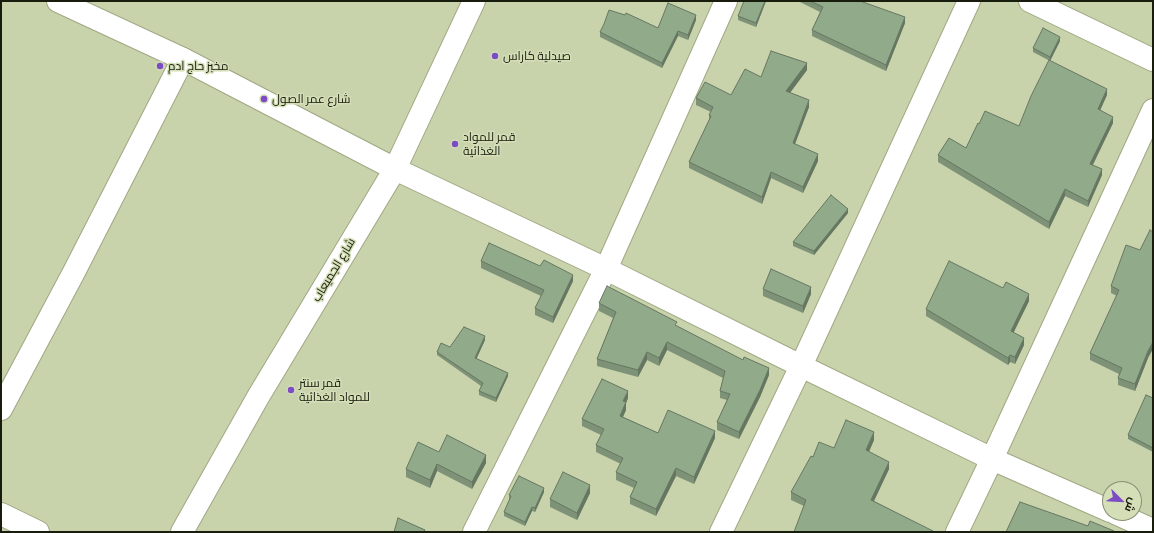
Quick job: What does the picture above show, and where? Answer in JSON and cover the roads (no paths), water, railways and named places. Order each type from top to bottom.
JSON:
[{"type":"street","points":[[58,1],[183,59],[395,169],[606,269],[992,459],[1102,507]]},
{"type":"street","name":"شارع الجميعاب","points":[[182,532],[258,398],[395,169],[474,1]]},
{"type":"street","points":[[474,532],[606,269],[726,1]]},
{"type":"street","points":[[721,532],[801,366],[969,1]]},
{"type":"street","points":[[1030,1],[1153,60]]},
{"type":"street","points":[[1,410],[74,272],[183,59]]},
{"type":"street","points":[[957,532],[1153,110]]},
{"type":"street","points":[[1,514],[38,532]]},
{"type":"street","points":[[1133,521],[1153,530]]},
{"type":"place","name":"صيدلية كاراس","points":[[495,56]]},
{"type":"place","name":"مخبز حاج ادم","points":[[160,66]]},
{"type":"place","name":"شارع عمر الصول","points":[[264,99]]},
{"type":"place","name":"قمر للمواد الغذائية","points":[[455,144]]},
{"type":"place","name":"قمر سنتر للمواد الغذائية","points":[[291,390]]}]
